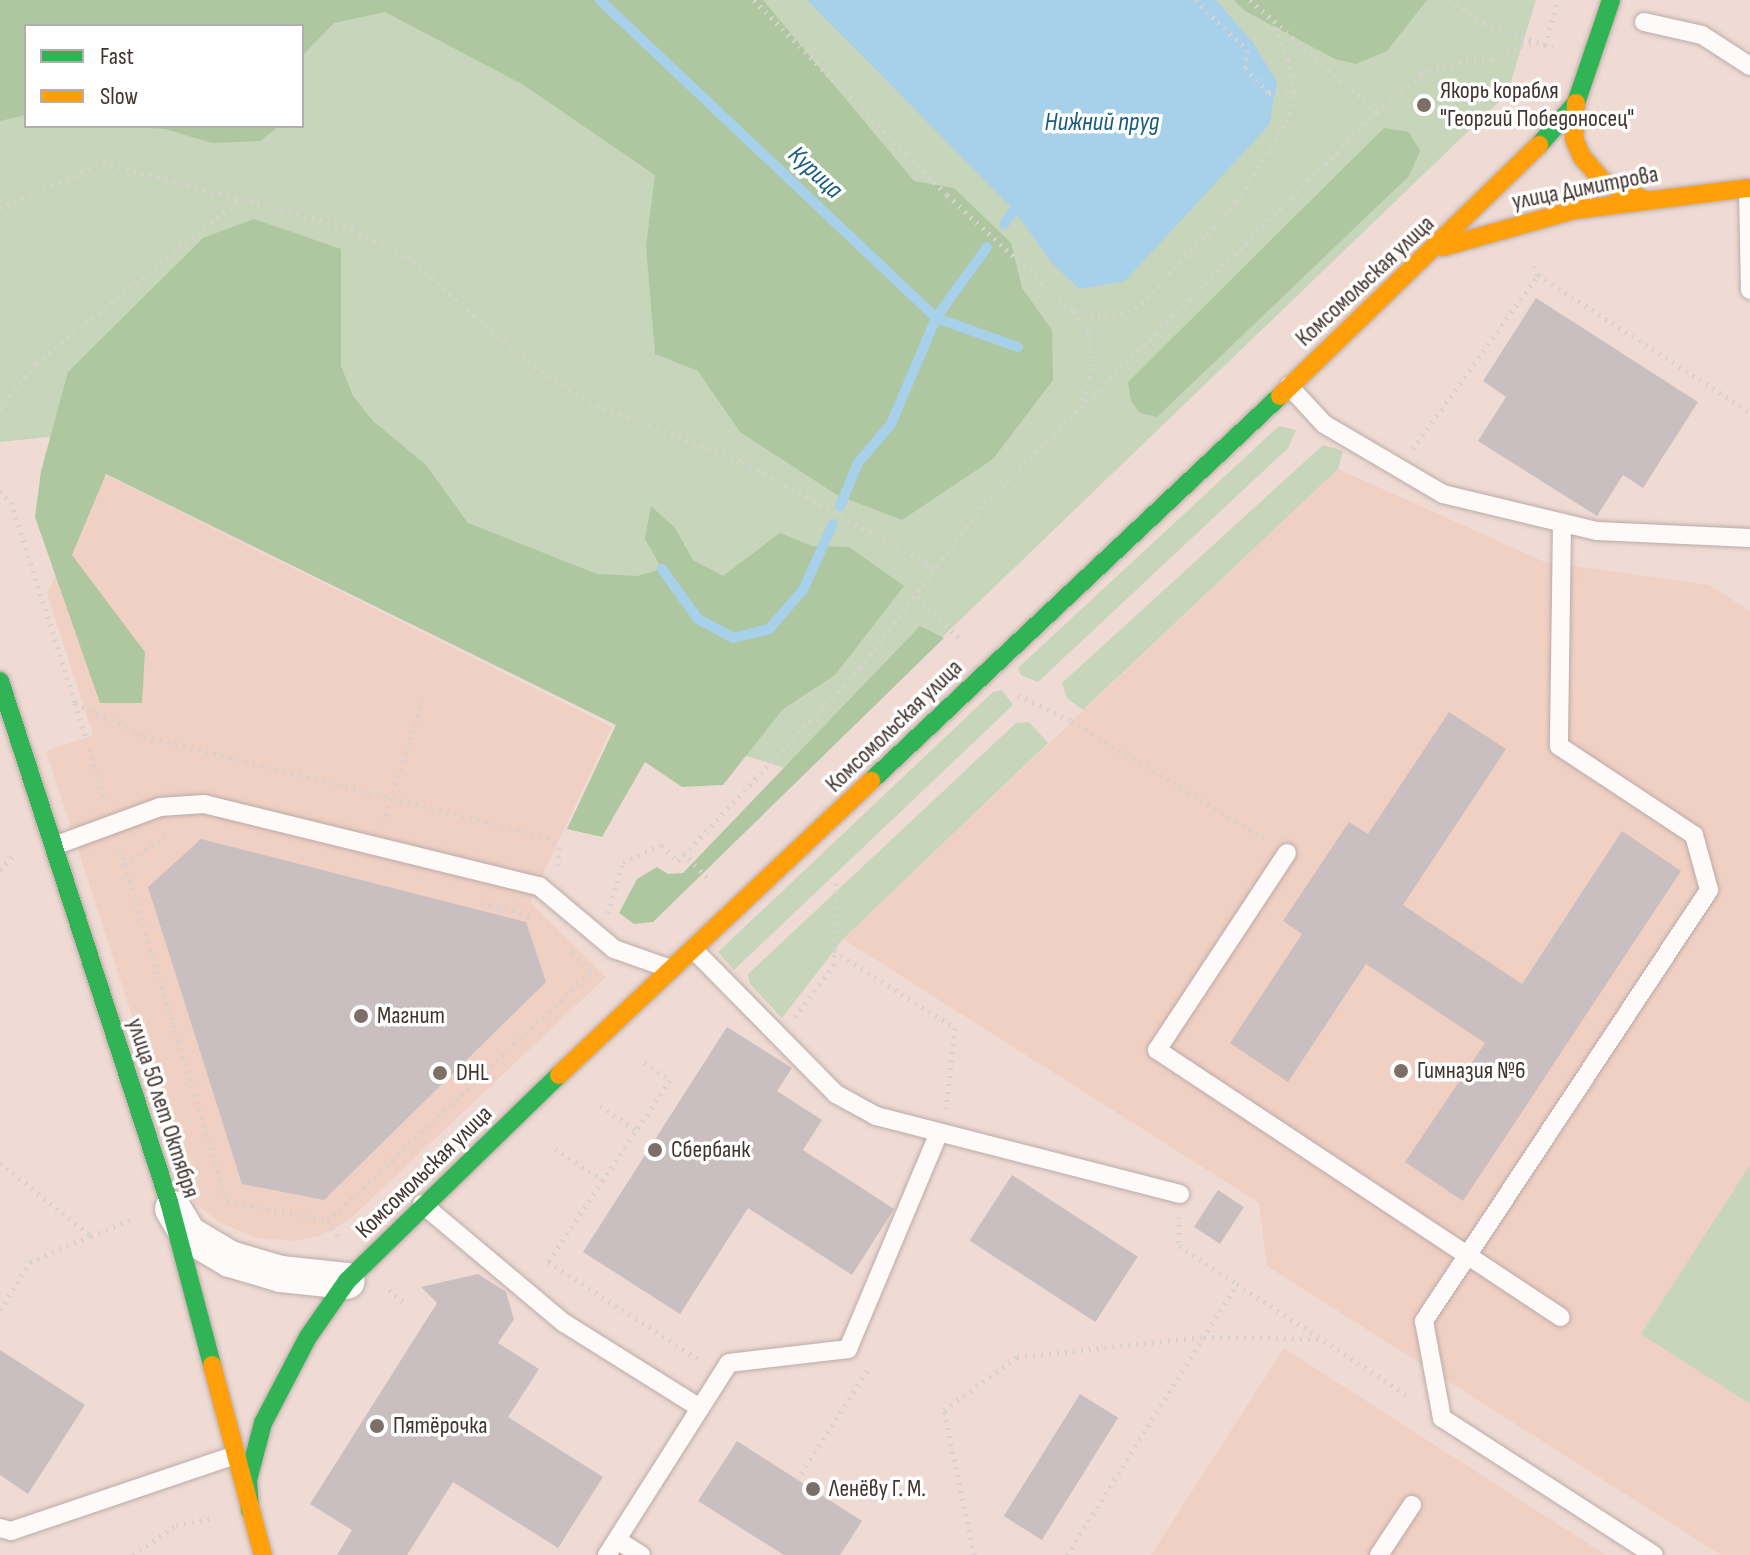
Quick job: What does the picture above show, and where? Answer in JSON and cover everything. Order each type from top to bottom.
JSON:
[{"type":"street","name":"Комсомольская улица","points":[[250,1510],[248,1480],[263,1423],[308,1337],[347,1281],[422,1204],[1518,170],[1576,103],[1611,0]]},
{"type":"street","points":[[1576,103],[1574,139],[1591,169],[1622,192],[1643,199]]},
{"type":"street","name":"улица Димитрова","points":[[1433,250],[1575,210],[1749,188]]},
{"type":"street","name":"улица 50 лет Октября","points":[[0,681],[54,846],[155,1208],[235,1455],[263,1555]]},
{"type":"street","points":[[155,1208],[188,1234],[230,1259],[281,1274],[347,1281]]},
{"type":"lane","points":[[1644,22],[1702,35],[1750,66]]},
{"type":"lane","points":[[1749,188],[1750,290]]},
{"type":"lane","points":[[1289,386],[1324,424],[1443,494],[1597,531],[1750,538]]},
{"type":"lane","points":[[1562,523],[1559,746],[1694,835],[1709,890],[1424,1321],[1442,1418],[1654,1555]]},
{"type":"lane","points":[[54,846],[113,827],[160,807],[204,804],[539,886],[614,949],[639,961],[675,968]]},
{"type":"lane","points":[[1287,853],[1157,1050],[1561,1317]]},
{"type":"lane","points":[[694,950],[836,1094],[876,1116],[1180,1194]]},
{"type":"lane","points":[[641,1555],[612,1548],[729,1363],[848,1349],[939,1133]]},
{"type":"lane","points":[[422,1204],[564,1323],[700,1408]]},
{"type":"lane","points":[[0,1528],[11,1531],[235,1455]]},
{"type":"lane","points":[[1379,1555],[1412,1505]]},
{"type":"path","points":[[754,0],[947,195],[1073,311],[1088,332],[1092,368],[1082,402]]},
{"type":"path","points":[[1195,0],[1247,50],[1245,68],[1269,93],[1294,92]]},
{"type":"path","points":[[1250,0],[1377,112]]},
{"type":"path","points":[[1449,0],[1484,23],[1561,50]]},
{"type":"path","points":[[1545,45],[1558,0]]},
{"type":"path","points":[[1073,311],[1113,317],[1136,309],[1237,202],[1287,121],[1294,92],[1288,59],[1272,22]]},
{"type":"path","points":[[596,911],[606,920],[623,862],[662,845],[678,861],[860,668],[918,596],[985,503],[1082,402],[1377,112],[1421,74],[1466,60],[1492,59],[1533,41]]},
{"type":"path","points":[[0,208],[103,163],[352,229],[407,257],[535,367],[589,402],[743,462],[936,568]]},
{"type":"path","points":[[0,409],[36,363],[240,199]]},
{"type":"path","points":[[1526,249],[1538,275],[1750,412]]},
{"type":"path","points":[[1399,468],[1538,275]]},
{"type":"path","points":[[0,491],[11,502],[227,1201],[328,1221],[614,949]]},
{"type":"path","points":[[918,596],[966,646]]},
{"type":"path","points":[[1010,691],[1071,721],[1287,853]]},
{"type":"path","points":[[377,847],[390,797],[424,697]]},
{"type":"path","points":[[75,703],[144,736],[547,837],[559,848],[557,876]]},
{"type":"path","points":[[125,864],[180,826]]},
{"type":"path","points":[[683,853],[707,877]]},
{"type":"path","points":[[780,1037],[834,965],[836,881]]},
{"type":"path","points":[[478,902],[540,918]]},
{"type":"path","points":[[570,950],[591,972]]},
{"type":"path","points":[[834,951],[955,1028],[946,1109]]},
{"type":"path","points":[[644,1063],[670,1080],[548,1262],[701,1360],[729,1363]]},
{"type":"path","points":[[600,1106],[636,1130]]},
{"type":"path","points":[[555,1149],[603,1180]]},
{"type":"path","points":[[0,1163],[91,1236]]},
{"type":"path","points":[[1180,1194],[1179,1246],[1442,1418]]},
{"type":"path","points":[[0,1310],[30,1262],[155,1208]]},
{"type":"path","points":[[1067,1555],[1237,1284]]},
{"type":"path","points":[[974,1555],[944,1410],[1017,1357],[1204,1337],[1321,1339]]},
{"type":"path","points":[[797,1480],[871,1364]]},
{"type":"path","points":[[133,1555],[176,1525],[218,1517]]},
{"type":"shaded area","name":"Гимназия №6","points":[[1338,469],[1545,562],[1709,585],[1750,611],[1750,1555],[1721,1555],[1267,1266],[1259,1203],[843,939]]},
{"type":"shaded area","points":[[106,475],[612,727],[530,902],[606,977],[349,1220],[319,1236],[295,1241],[258,1238],[220,1223],[192,1201],[46,751],[93,735],[47,593]]},
{"type":"shaded area","points":[[1284,1348],[1606,1555],[1151,1555]]},
{"type":"green space","points":[[0,0],[1536,0],[1507,94],[801,773],[637,722],[49,437],[0,442]]},
{"type":"green space","points":[[0,0],[763,0],[914,181],[954,188],[1011,243],[1022,288],[1052,330],[1053,380],[993,459],[902,520],[837,495],[740,432],[698,371],[655,354],[646,246],[655,175],[522,84],[385,12],[334,23],[304,54],[304,24],[24,24],[24,115],[0,121]]},
{"type":"green space","points":[[1234,0],[1427,0],[1387,51],[1356,64],[1335,59],[1245,11]]},
{"type":"green space","points":[[150,128],[276,128],[260,141],[212,143],[165,129]]},
{"type":"green space","points":[[1384,128],[1409,132],[1420,151],[1409,176],[1157,417],[1140,413],[1131,401],[1128,382]]},
{"type":"green space","points":[[254,219],[341,249],[341,366],[353,396],[373,421],[426,465],[468,523],[597,574],[638,576],[662,569],[645,539],[651,506],[675,528],[693,560],[723,576],[780,533],[812,546],[849,547],[904,586],[835,675],[783,709],[723,785],[682,787],[645,762],[602,837],[567,829],[616,725],[106,474],[72,555],[145,652],[142,703],[100,703],[35,517],[41,471],[68,372],[203,238]]},
{"type":"green space","points":[[1279,426],[1296,430],[1288,448],[1038,682],[1021,675],[1018,668]]},
{"type":"green space","points":[[1323,445],[1343,451],[1338,469],[1083,710],[1067,698],[1062,683]]},
{"type":"green space","points":[[920,626],[944,638],[653,922],[634,924],[619,913],[637,879],[657,867],[668,874],[683,873]]},
{"type":"green space","points":[[1002,690],[1013,705],[734,970],[718,952],[993,692]]},
{"type":"green space","points":[[1029,722],[1048,743],[843,939],[782,1018],[750,984],[748,974],[1016,723]]},
{"type":"green space","points":[[1750,1165],[1750,1404],[1641,1334]]},
{"type":"water","name":"Нижний пруд","points":[[807,0],[1216,0],[1254,44],[1277,82],[1269,125],[1125,281],[1079,289],[1051,262],[1014,210]]},
{"type":"building","points":[[1536,298],[1698,402],[1643,488],[1623,475],[1597,516],[1478,441],[1506,397],[1483,381]]},
{"type":"building","points":[[1449,712],[1506,749],[1403,905],[1522,984],[1622,831],[1681,871],[1463,1201],[1405,1162],[1485,1043],[1366,964],[1288,1082],[1230,1043],[1302,934],[1283,921],[1349,822],[1368,834]]},
{"type":"building","points":[[201,839],[526,922],[546,982],[324,1200],[242,1184],[148,887]]},
{"type":"building","points":[[727,1027],[792,1068],[777,1091],[822,1120],[803,1150],[894,1209],[852,1275],[748,1208],[680,1314],[583,1252]]},
{"type":"building","points":[[1012,1175],[1138,1257],[1095,1322],[970,1240]]},
{"type":"building","points":[[1218,1190],[1244,1207],[1220,1244],[1194,1227]]},
{"type":"building","points":[[478,1274],[506,1292],[514,1319],[498,1343],[539,1369],[508,1417],[603,1477],[558,1548],[453,1482],[407,1555],[337,1555],[352,1530],[310,1504],[437,1303],[421,1287]]},
{"type":"building","points":[[0,1350],[85,1405],[28,1494],[0,1475]]},
{"type":"building","points":[[1080,1394],[1118,1418],[1042,1540],[1004,1516]]},
{"type":"building","points":[[737,1441],[862,1521],[840,1555],[784,1555],[698,1501]]},
{"type":"waterway","name":"Курица","points":[[600,0],[936,318],[1018,347]]},
{"type":"waterway","points":[[1004,224],[1014,210]]},
{"type":"waterway","points":[[840,506],[858,463],[891,424],[936,318],[987,247]]},
{"type":"waterway","points":[[662,569],[698,619],[733,638],[769,629],[803,590],[833,524]]},
{"type":"traffic: fast","points":[[1539,145],[1576,103],[1611,0]]},
{"type":"traffic: fast","points":[[871,781],[1280,396]]},
{"type":"traffic: fast","points":[[0,681],[169,1202],[212,1365]]},
{"type":"traffic: fast","points":[[250,1510],[248,1480],[263,1423],[308,1337],[347,1281],[559,1075]]},
{"type":"traffic: slow","points":[[1576,103],[1574,139],[1582,157],[1604,182],[1643,199]]},
{"type":"traffic: slow","points":[[1280,396],[1539,145]]},
{"type":"traffic: slow","points":[[1443,247],[1575,210],[1750,188]]},
{"type":"traffic: slow","points":[[559,1075],[871,781]]},
{"type":"traffic: slow","points":[[212,1365],[263,1555]]},
{"type":"place","name":"Якорь корабля \"Георгий Победоносец\"","points":[[1424,105]]},
{"type":"place","name":"Магнит","points":[[361,1016]]},
{"type":"place","name":"Гимназия №6","points":[[1401,1071]]},
{"type":"place","name":"DHL","points":[[440,1073]]},
{"type":"place","name":"Сбербанк","points":[[655,1150]]},
{"type":"place","name":"Пятёрочка","points":[[377,1426]]},
{"type":"place","name":"Ленёву Г. М.","points":[[813,1489]]}]
